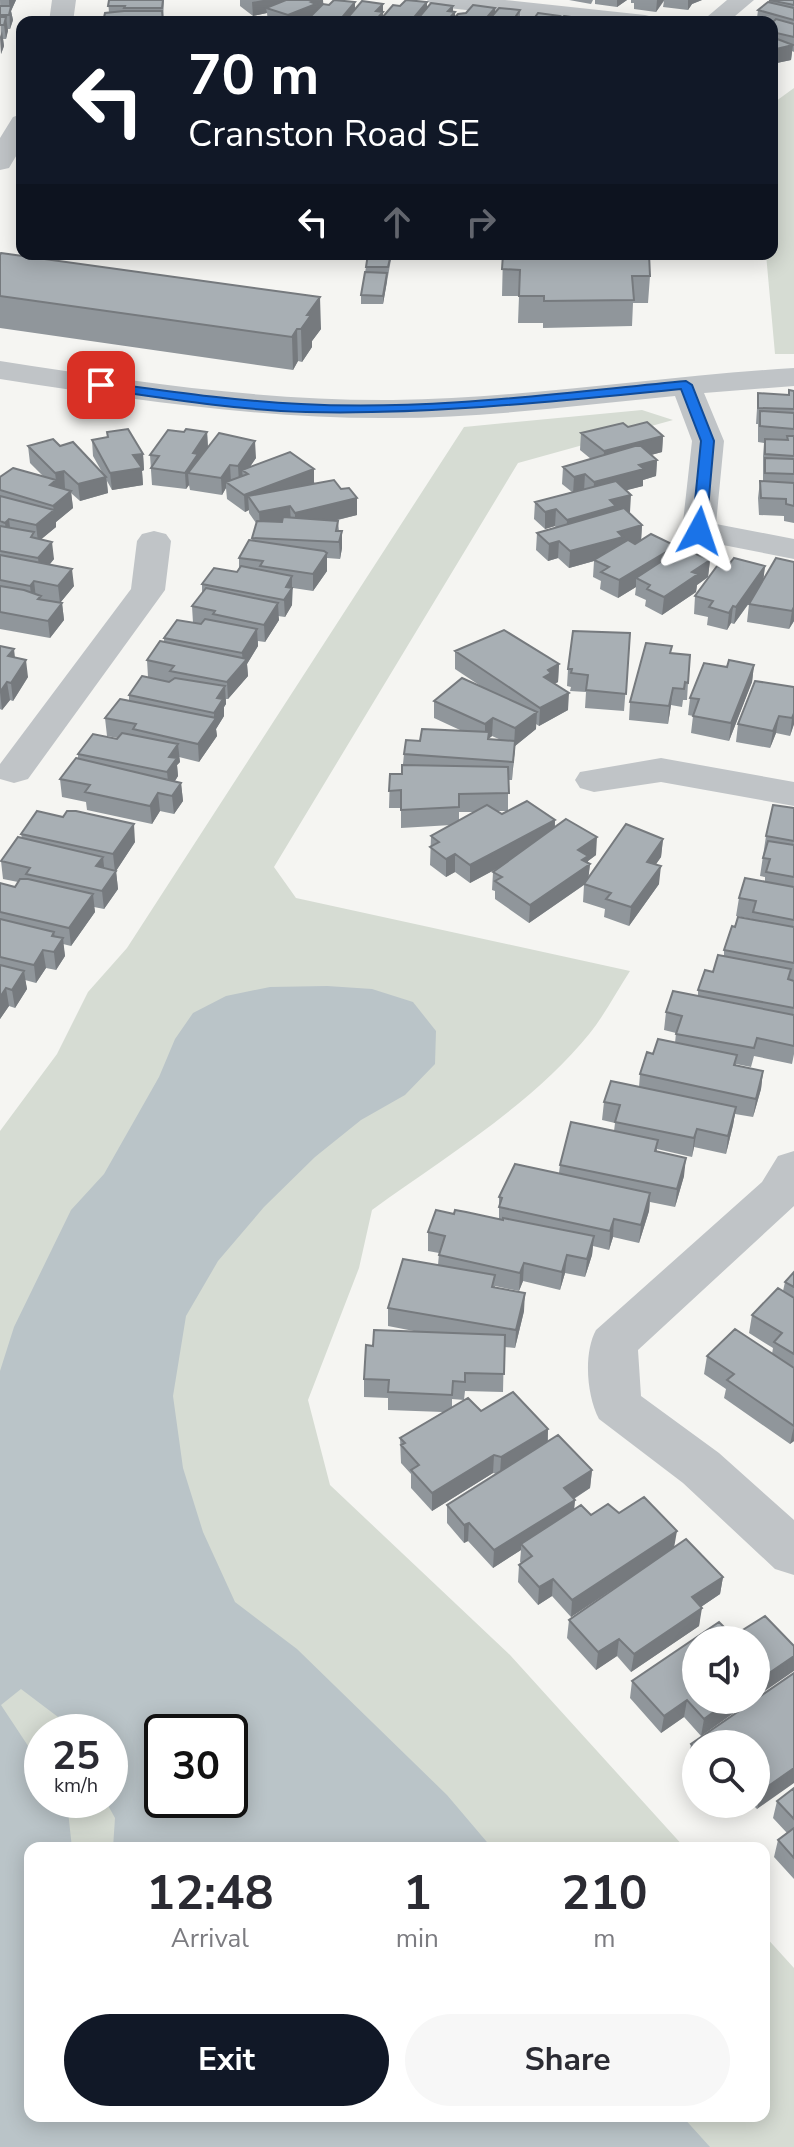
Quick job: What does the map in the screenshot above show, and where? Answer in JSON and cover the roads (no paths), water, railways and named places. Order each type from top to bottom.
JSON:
[{"type":"street","points":[[439,0],[589,16]]},
{"type":"street","points":[[721,16],[742,0]]},
{"type":"street","points":[[0,162],[16,133]]},
{"type":"street","points":[[0,370],[191,399],[302,408],[457,406],[794,377]]},
{"type":"street","points":[[686,385],[708,441],[699,531],[794,549]]},
{"type":"street","points":[[5,776],[148,590],[154,541]]},
{"type":"street","points":[[594,780],[661,770],[794,794]]},
{"type":"street","points":[[794,1168],[778,1194],[613,1344],[617,1405],[701,1468],[794,1553]]}]
